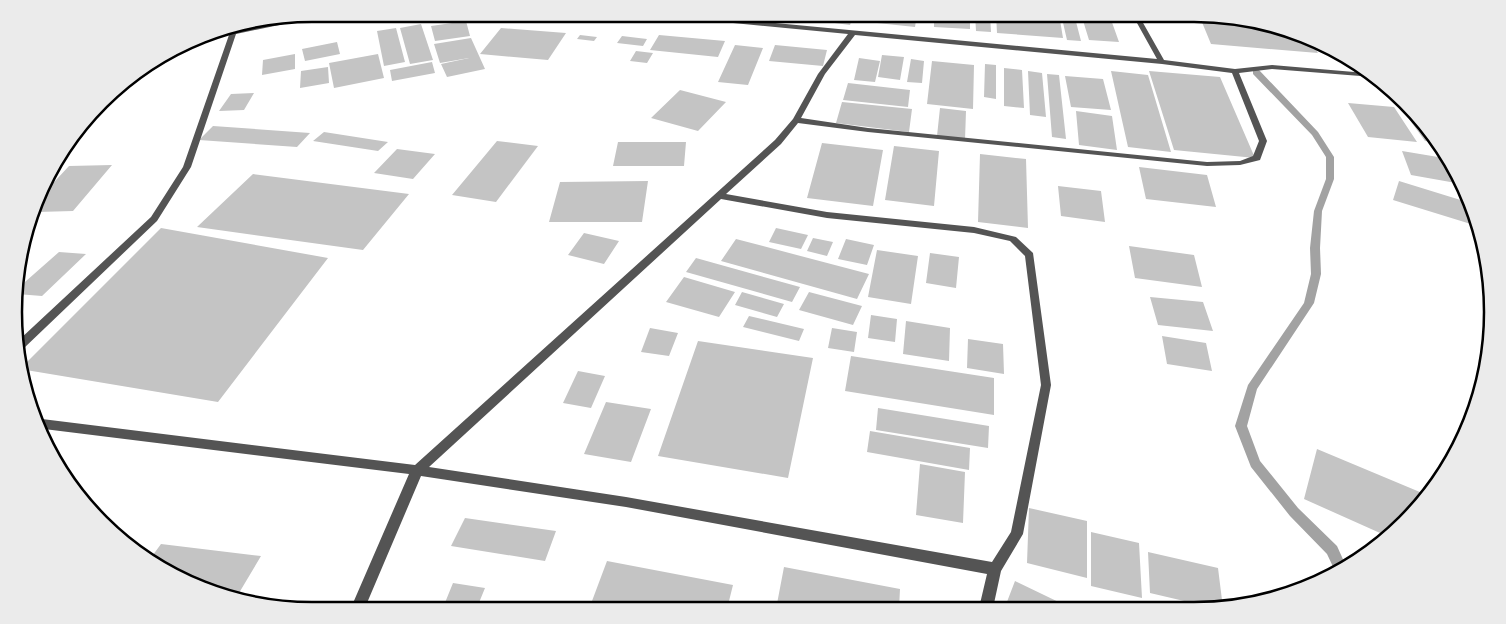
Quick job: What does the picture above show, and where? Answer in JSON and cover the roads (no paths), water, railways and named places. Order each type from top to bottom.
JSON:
[{"type":"street","points":[[776,23],[1235,71],[1272,67],[1361,75]]},
{"type":"street","points":[[1140,23],[1162,62]]},
{"type":"street","points":[[235,33],[270,26]]},
{"type":"street","points":[[361,601],[417,470],[721,196],[778,142],[796,120],[822,74],[853,32]]},
{"type":"street","points":[[24,341],[154,219],[187,167],[233,33]]},
{"type":"street","points":[[796,120],[868,130],[1187,162],[1240,163],[1258,158],[1263,141],[1235,71]]},
{"type":"street","points":[[721,196],[827,215],[974,230],[1013,239],[1030,255],[1046,385],[1017,534],[995,569],[988,601]]},
{"type":"street","points":[[46,424],[417,470],[626,502],[995,569]]},
{"type":"waterway","points":[[1256,72],[1315,134],[1330,157],[1330,179],[1318,211],[1315,248],[1316,274],[1309,303],[1252,388],[1241,426],[1255,464],[1294,512],[1332,550],[1338,563]]}]
